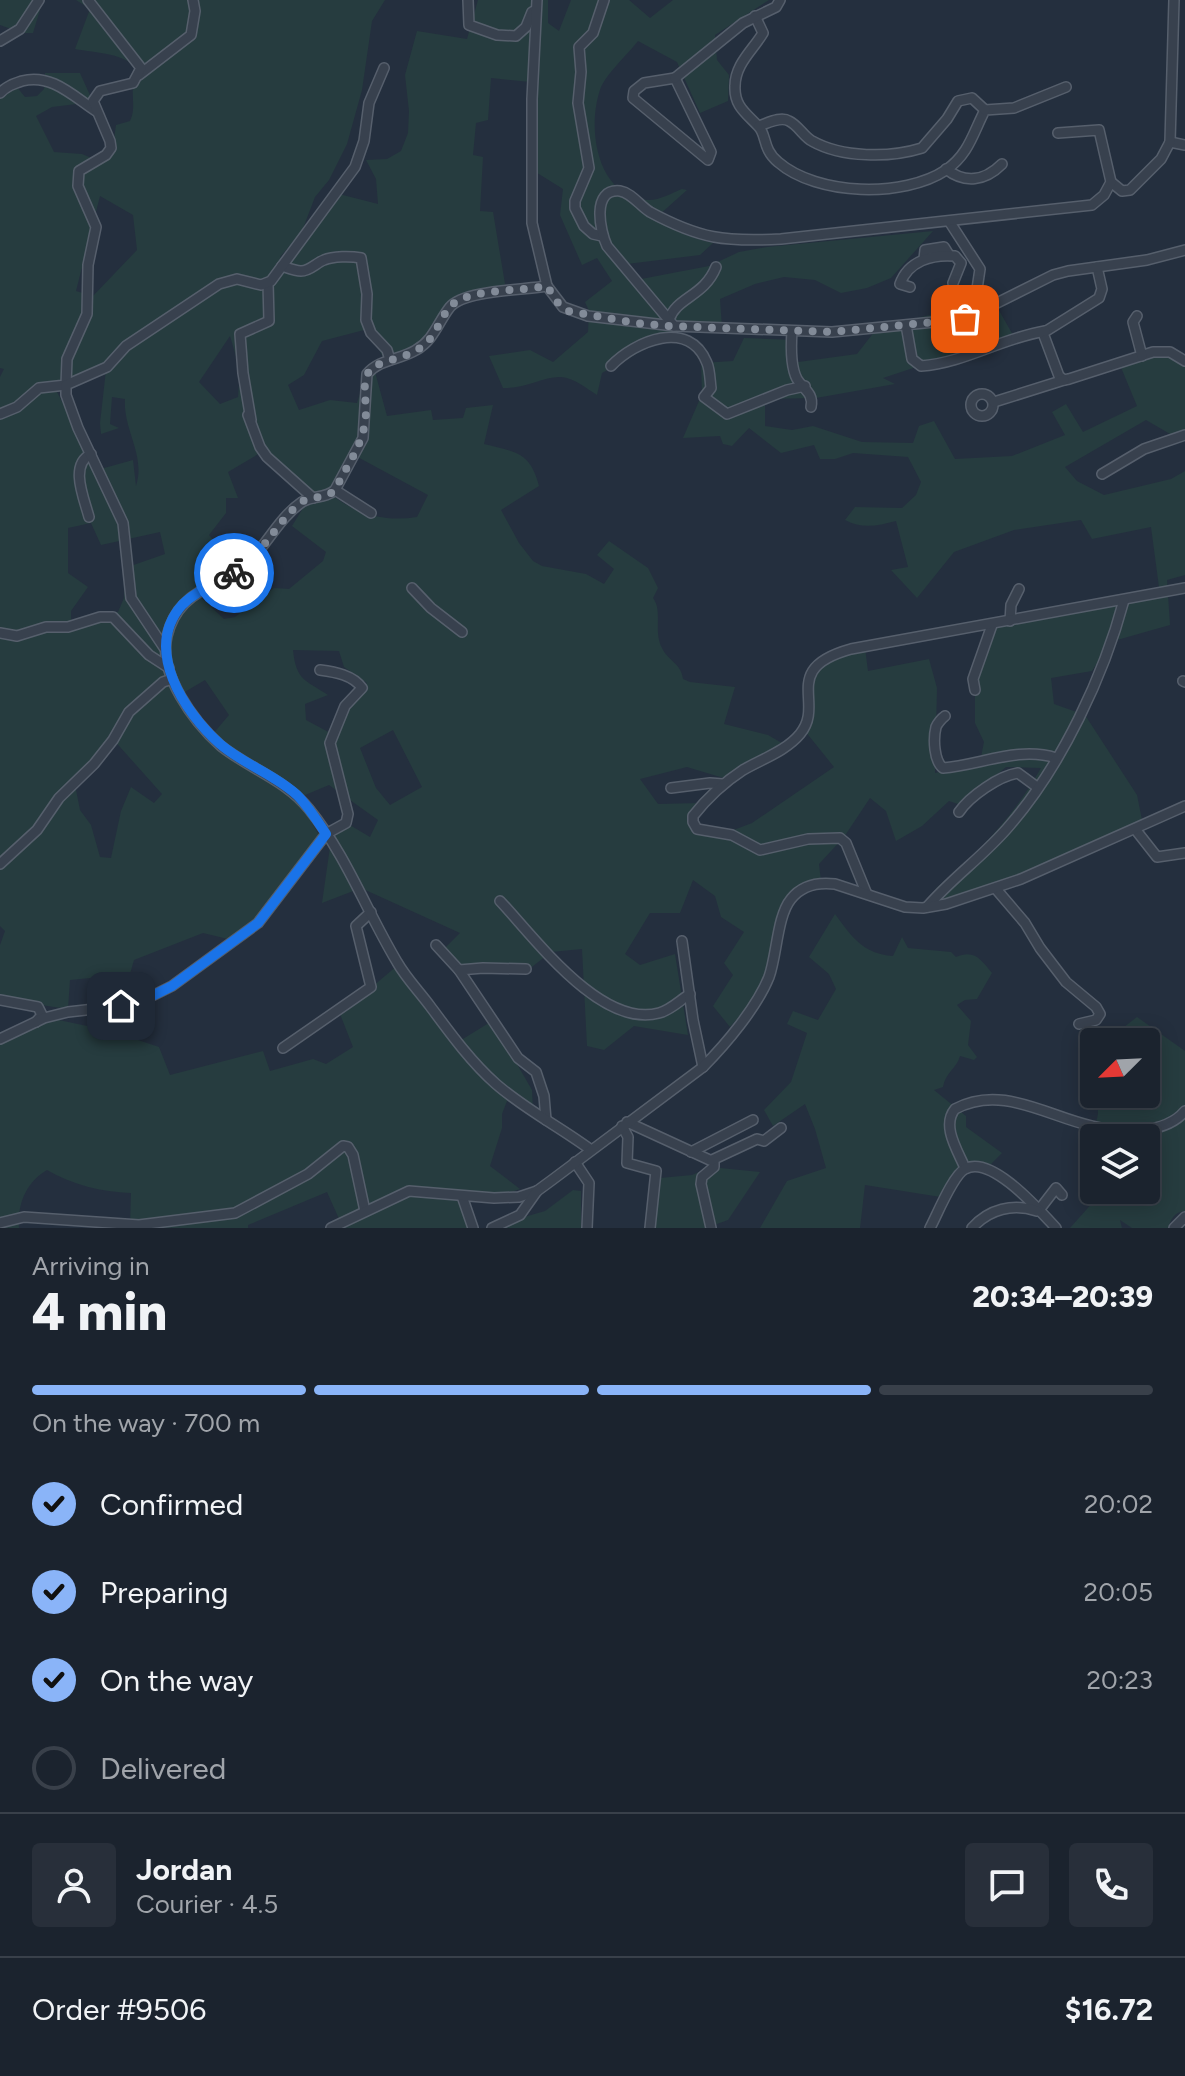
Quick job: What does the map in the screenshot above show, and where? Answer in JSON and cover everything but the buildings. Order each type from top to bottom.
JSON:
[{"type":"street","points":[[0,41],[20,29],[39,0]]},
{"type":"street","points":[[88,0],[138,62],[141,68],[139,75]]},
{"type":"street","points":[[165,649],[131,598],[123,523],[71,411],[66,395],[67,359],[87,314],[88,265],[96,227],[78,186],[79,171],[106,155],[111,148],[93,101],[100,91],[127,86],[191,35],[195,11],[193,0]]},
{"type":"street","points":[[468,0],[469,25],[497,35],[516,36],[526,27],[536,5]]},
{"type":"street","points":[[602,236],[593,234],[584,226],[575,201],[589,168],[578,103],[581,72],[579,47],[593,33],[604,0]]},
{"type":"street","points":[[1058,133],[1099,130],[1111,182],[1122,191],[1130,190],[1161,159],[1170,142],[1174,0]]},
{"type":"street","points":[[675,78],[711,152],[708,160],[633,98],[634,91],[640,85],[675,78],[777,1]]},
{"type":"street","points":[[536,5],[532,223],[547,286],[557,302],[568,311],[635,323],[792,331],[832,332],[906,325],[965,319],[1053,275],[1156,258],[1185,250]]},
{"type":"street","points":[[755,16],[763,33],[739,69],[735,87],[740,107],[759,126],[765,147],[779,163],[800,175],[832,186],[870,189],[914,183],[946,169],[972,142],[985,110]]},
{"type":"street","points":[[0,414],[13,410],[39,388],[66,385],[107,367],[126,346],[219,284],[237,279],[261,285],[268,283],[355,167],[364,141],[369,103],[384,68]]},
{"type":"street","points":[[0,93],[6,86],[34,78],[49,80],[96,111]]},
{"type":"street","points":[[759,126],[781,119],[790,121],[811,141],[836,150],[888,154],[922,148],[963,98],[972,98],[985,110],[1014,108],[1066,87]]},
{"type":"street","points":[[1170,142],[1185,145]]},
{"type":"street","points":[[946,169],[972,180],[982,178],[1002,164]]},
{"type":"street","points":[[671,323],[602,236],[600,205],[606,196],[616,191],[628,194],[647,210],[671,222],[711,238],[781,239],[1092,205],[1104,195],[1111,182]]},
{"type":"street","points":[[949,221],[981,275],[965,319]]},
{"type":"street","points":[[910,287],[900,284],[911,267],[924,259],[953,257],[968,250]]},
{"type":"street","points":[[282,266],[298,271],[306,270],[326,258],[348,255],[361,258],[367,294],[366,320],[371,333],[387,350],[390,360]]},
{"type":"street","points":[[953,257],[961,263],[953,283]]},
{"type":"street","points":[[671,323],[673,309],[704,287],[716,267]]},
{"type":"street","points":[[906,325],[912,359],[921,366],[975,353],[992,345],[1045,331],[1099,298],[1102,289],[1097,267]]},
{"type":"street","points":[[251,420],[240,334],[269,321],[268,283]]},
{"type":"street","points":[[547,286],[459,300],[449,308],[429,341],[413,352],[371,368],[367,374],[363,438],[335,490],[301,503],[279,523],[262,547],[240,569],[182,605],[170,626],[165,649],[172,679],[206,730],[235,755],[298,796],[326,834],[396,961],[454,1039],[495,1084],[591,1150]]},
{"type":"street","points":[[1137,316],[1133,322],[1142,356]]},
{"type":"street","points":[[792,331],[794,371],[798,382],[805,386],[812,399],[811,407]]},
{"type":"street","points":[[1045,331],[1044,337],[1055,369],[1064,380]]},
{"type":"street","points":[[611,366],[631,348],[656,338],[679,338],[694,345],[707,363],[711,388],[704,397],[727,414],[805,386]]},
{"type":"street","points":[[994,402],[1162,351],[1185,361]]},
{"type":"street","points":[[978,394],[990,396],[994,402],[991,413],[981,417],[976,415],[971,404],[978,394]]},
{"type":"street","points":[[244,404],[260,447],[267,457],[313,498]]},
{"type":"street","points":[[967,426],[976,415]]},
{"type":"street","points":[[1102,474],[1144,449],[1185,435]]},
{"type":"street","points":[[89,517],[79,467],[83,459],[91,454]]},
{"type":"street","points":[[335,490],[371,513]]},
{"type":"street","points":[[412,588],[431,608],[462,632]]},
{"type":"street","points":[[866,892],[852,856],[840,838],[808,839],[760,850],[732,835],[696,829],[693,816],[723,784],[788,745],[800,734],[808,717],[808,683],[827,657],[882,643],[1185,588]]},
{"type":"street","points":[[1010,621],[1011,605],[1019,589]]},
{"type":"street","points":[[927,907],[947,884],[1002,834],[1056,758],[1092,691],[1124,600]]},
{"type":"street","points":[[0,633],[17,636],[46,627],[68,627],[100,617],[113,617],[149,655],[169,668]]},
{"type":"street","points":[[975,690],[973,679],[992,625]]},
{"type":"street","points":[[0,1039],[36,1022],[68,1012],[100,1010],[144,1000],[198,969],[258,923],[326,834],[343,826],[348,814],[331,754],[332,737],[345,706],[362,688],[359,683],[338,672],[320,670]]},
{"type":"street","points":[[0,864],[37,830],[59,798],[94,764],[129,712],[163,682],[172,679]]},
{"type":"street","points":[[945,716],[936,727],[936,762],[943,768],[1009,756],[1056,758]]},
{"type":"street","points":[[959,812],[986,788],[1010,774],[1018,773],[1037,787]]},
{"type":"street","points":[[671,788],[723,784]]},
{"type":"street","points":[[492,1228],[509,1225],[537,1191],[703,1067],[763,990],[786,906],[805,887],[822,882],[866,892],[905,907],[953,902],[996,889],[1185,806]]},
{"type":"street","points":[[1135,829],[1157,857],[1185,853]]},
{"type":"street","points":[[947,884],[953,902]]},
{"type":"street","points":[[996,889],[1025,923],[1066,982],[1096,1007],[1100,1014],[1096,1020],[1079,1024]]},
{"type":"street","points":[[500,901],[560,968],[577,984],[610,1006],[651,1015],[665,1011],[690,994]]},
{"type":"street","points":[[283,1048],[371,987],[356,926],[371,912]]},
{"type":"street","points":[[682,941],[703,1067]]},
{"type":"street","points":[[436,945],[459,970],[518,1058],[538,1076],[546,1120]]},
{"type":"street","points":[[459,970],[526,969]]},
{"type":"street","points":[[0,1000],[38,1007],[42,1015],[36,1022]]},
{"type":"street","points":[[965,1168],[951,1135],[949,1118],[955,1109],[979,1100],[1025,1104],[1084,1124],[1107,1128],[1158,1128],[1177,1120],[1185,1111]]},
{"type":"street","points":[[691,1152],[753,1120]]},
{"type":"street","points":[[624,1124],[712,1160],[757,1139],[764,1141],[781,1128]]},
{"type":"street","points":[[624,1124],[629,1165],[656,1171],[650,1228]]},
{"type":"street","points":[[0,1223],[24,1217],[139,1225],[240,1212],[308,1174],[343,1146],[348,1147],[353,1155],[365,1211]]},
{"type":"street","points":[[711,1228],[701,1184],[705,1173],[714,1167],[712,1160]]},
{"type":"street","points":[[575,1162],[589,1183],[587,1228]]},
{"type":"street","points":[[930,1228],[955,1180],[965,1168],[974,1167],[998,1175],[1017,1188],[1056,1228]]},
{"type":"street","points":[[1040,1211],[1056,1188],[1062,1195]]},
{"type":"street","points":[[331,1228],[415,1190],[462,1196],[519,1197],[537,1191]]},
{"type":"street","points":[[462,1196],[473,1228]]},
{"type":"street","points":[[972,1228],[987,1215],[1009,1208],[1040,1211]]},
{"type":"street","points":[[1174,1228],[1185,1217]]},
{"type":"green space","points":[[0,0],[43,0],[33,33],[22,33],[0,25]]},
{"type":"green space","points":[[76,0],[385,0],[372,21],[362,90],[347,144],[329,180],[315,197],[302,231],[280,257],[286,263],[339,194],[378,204],[376,179],[366,160],[387,159],[401,151],[408,133],[405,75],[417,31],[467,39],[478,0],[548,0],[548,23],[559,31],[571,0],[629,0],[650,18],[673,0],[769,0],[715,35],[717,60],[729,75],[728,101],[700,113],[677,62],[638,41],[602,84],[595,123],[596,140],[606,173],[616,186],[630,196],[647,200],[687,190],[658,216],[676,230],[713,243],[700,255],[627,264],[636,280],[709,266],[739,252],[767,247],[933,231],[891,278],[867,288],[841,293],[815,280],[784,277],[755,284],[720,299],[722,327],[681,329],[602,373],[597,395],[575,381],[561,377],[503,388],[489,356],[530,350],[553,362],[588,332],[589,311],[585,302],[612,281],[597,258],[582,265],[560,215],[563,189],[534,171],[530,82],[491,78],[488,120],[476,123],[473,155],[483,157],[480,211],[493,212],[505,284],[453,305],[420,343],[386,363],[368,329],[322,341],[304,375],[288,385],[299,410],[330,400],[357,403],[367,371],[375,372],[387,416],[431,410],[433,420],[463,418],[466,408],[493,405],[484,444],[526,459],[539,486],[501,510],[533,561],[542,566],[586,574],[604,584],[614,569],[597,555],[609,541],[648,568],[658,588],[653,598],[657,609],[659,642],[680,669],[683,679],[735,687],[724,724],[768,735],[787,746],[727,779],[687,767],[640,779],[658,804],[701,803],[696,824],[731,831],[752,823],[834,767],[805,731],[807,691],[818,666],[865,648],[868,671],[929,659],[937,688],[935,773],[980,762],[984,742],[975,723],[975,683],[994,628],[1115,601],[1159,587],[1151,527],[1092,539],[1081,520],[1014,530],[954,552],[917,598],[891,570],[908,567],[896,521],[870,526],[845,520],[855,507],[902,508],[916,495],[921,482],[908,457],[853,453],[835,459],[820,459],[814,445],[781,453],[749,428],[732,446],[723,444],[720,436],[683,438],[702,394],[701,363],[733,361],[744,338],[794,340],[791,363],[857,354],[878,327],[934,314],[964,311],[993,300],[1013,335],[883,378],[895,384],[816,398],[765,399],[765,426],[792,430],[813,426],[862,442],[913,443],[919,426],[934,421],[955,459],[1012,456],[1065,435],[1052,412],[1066,404],[1083,432],[1137,406],[1120,365],[1153,356],[1176,360],[1185,365],[1185,435],[1177,438],[1146,420],[1065,467],[1077,481],[1104,495],[1171,479],[1185,471],[1185,575],[1167,580],[1170,625],[1110,642],[1092,671],[1051,678],[1054,704],[1085,715],[1137,795],[1142,820],[989,890],[939,907],[936,888],[994,833],[1041,768],[1006,767],[961,805],[949,801],[922,826],[896,841],[886,811],[870,798],[844,837],[819,864],[821,881],[795,901],[763,988],[730,1027],[713,1006],[733,975],[724,963],[744,932],[721,917],[715,896],[693,880],[680,913],[650,913],[625,954],[640,965],[675,954],[688,1035],[634,1026],[604,1050],[587,1046],[582,949],[551,952],[528,970],[502,968],[455,973],[443,950],[460,933],[361,888],[322,903],[331,840],[348,824],[370,837],[378,820],[329,785],[298,798],[320,837],[265,910],[228,939],[203,933],[134,960],[130,974],[70,980],[68,1009],[0,999],[0,945],[5,931],[0,926],[0,377],[4,369],[0,368],[0,95],[16,86],[25,97],[37,96],[44,89],[45,73],[80,73],[93,102],[52,107],[36,116],[54,152],[82,154],[94,159],[113,146],[116,125],[130,121],[132,115],[133,85],[138,71],[119,57],[75,49],[90,9]],"holes":[[[100,196],[133,215],[137,250],[93,296],[76,291]],[[230,336],[240,370],[238,397],[220,404],[199,382]],[[106,370],[101,434],[119,428],[110,424],[112,397],[125,399],[138,464],[136,486],[133,460],[97,470],[55,388]],[[260,453],[308,500],[292,526],[326,552],[323,561],[289,589],[274,588],[235,617],[224,619],[197,594],[237,567],[209,535],[226,513],[226,498],[238,498],[228,472]],[[352,454],[428,495],[417,517],[384,518],[352,508],[333,496]],[[91,523],[101,545],[160,532],[165,554],[125,568],[124,598],[118,612],[71,624],[71,611],[88,587],[68,573],[68,528]],[[293,650],[339,651],[344,667],[367,683],[349,698],[334,735],[306,720],[305,704],[328,695],[303,678],[296,668]],[[205,680],[229,715],[212,735],[178,696]],[[393,730],[422,787],[390,805],[376,788],[360,748]],[[112,738],[162,794],[154,803],[131,787],[121,811],[111,858],[100,857],[91,825],[80,810],[75,785]]]},
{"type":"green space","points":[[835,914],[852,936],[874,952],[893,956],[902,937],[908,948],[951,952],[956,957],[973,955],[992,973],[977,999],[965,1000],[957,1005],[971,1021],[968,1045],[977,1057],[974,1060],[960,1056],[943,1087],[934,1090],[966,1116],[966,1127],[1002,1153],[987,1168],[966,1167],[947,1198],[865,1185],[860,1228],[760,1228],[787,1181],[826,1168],[805,1104],[773,1126],[764,1110],[791,1082],[807,1033],[787,1024],[793,1011],[818,1020],[836,989],[829,974],[809,957]]},
{"type":"green space","points":[[398,965],[410,989],[458,1042],[492,1021],[532,1090],[533,1111],[507,1101],[490,1166],[520,1189],[494,1198],[465,1198],[474,1228],[330,1228],[340,1221],[327,1192],[248,1225],[248,1228],[130,1228],[131,1193],[88,1187],[47,1170],[33,1181],[24,1195],[19,1228],[0,1228],[0,1042],[54,1019],[92,1027],[132,1026],[138,1040],[159,1047],[170,1075],[263,1051],[270,1071],[313,1059],[326,1064],[353,1047],[340,1014]]},
{"type":"green space","points":[[1137,1017],[1153,1028],[1123,1028]]},
{"type":"green space","points":[[1160,1033],[1185,1051],[1185,1211],[1174,1216],[1168,1228],[1132,1228],[1120,1220],[1122,1228],[1070,1228],[1091,1204],[1160,1204],[1160,1124],[1096,1124],[1098,1108],[1160,1108]]},
{"type":"green space","points":[[710,1167],[760,1172],[728,1220],[706,1228],[654,1228],[660,1178],[692,1175]]},
{"type":"green space","points":[[573,1190],[581,1191],[581,1228],[487,1228],[545,1211]]},
{"type":"way so far","points":[[234,573],[252,558],[279,523],[301,503],[335,490],[363,438],[365,381],[371,368],[422,347],[449,308],[464,298],[547,286],[552,297],[568,311],[667,326],[832,332],[965,319]]},
{"type":"route","points":[[121,1006],[144,1000],[172,986],[258,923],[326,834],[298,796],[221,745],[206,730],[172,679],[165,649],[177,612],[189,599],[234,573]]}]
